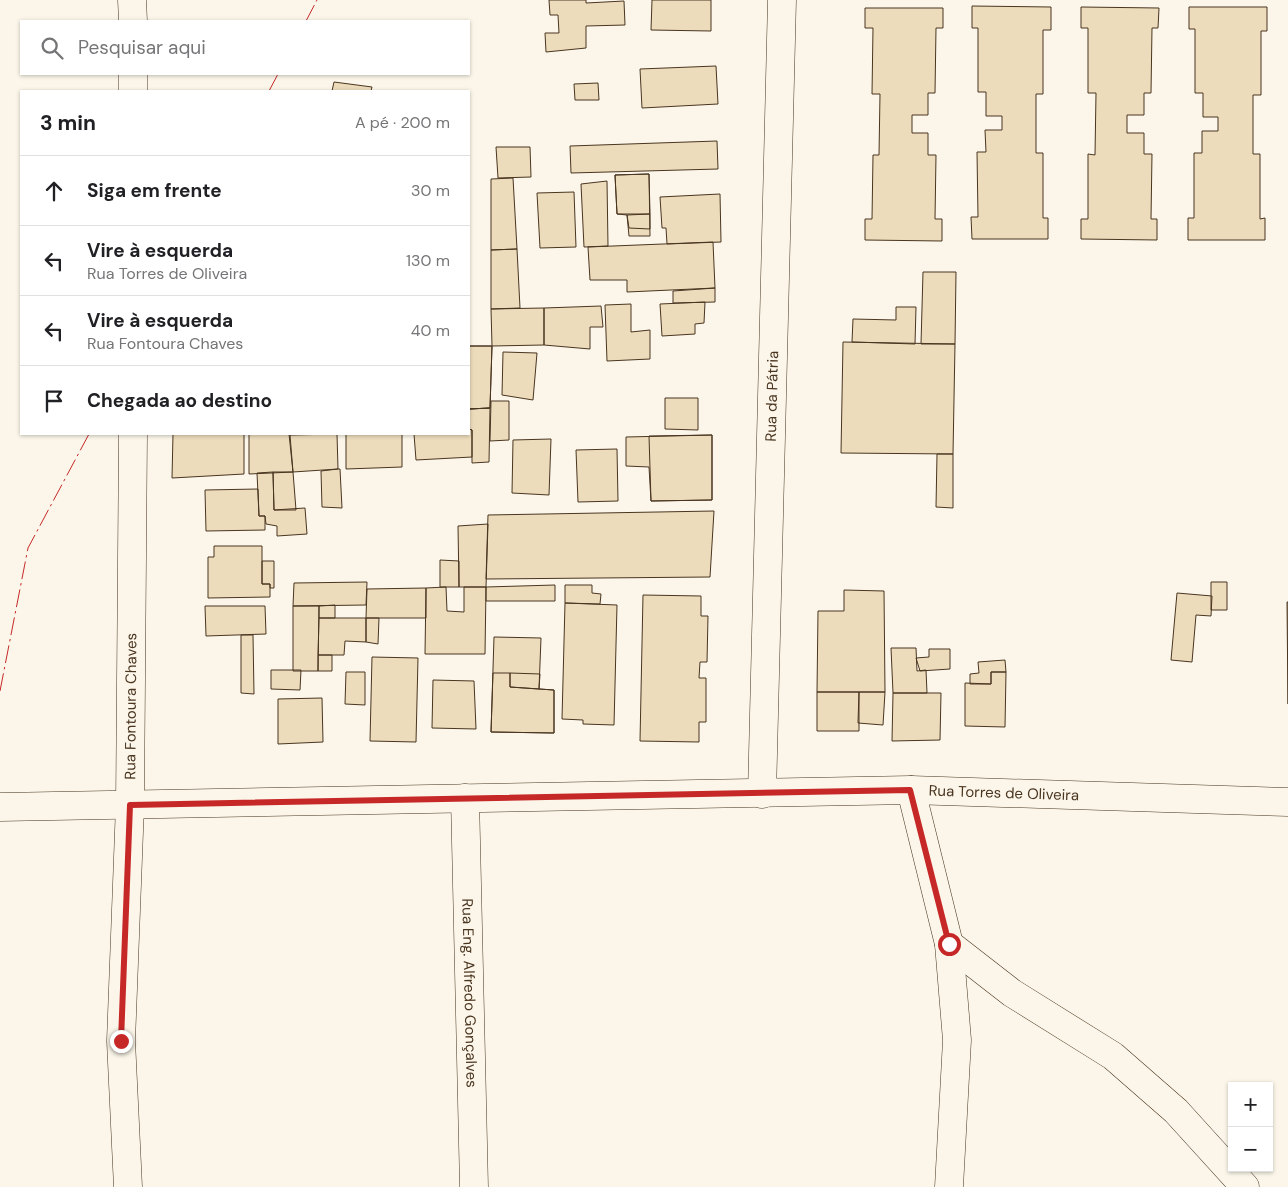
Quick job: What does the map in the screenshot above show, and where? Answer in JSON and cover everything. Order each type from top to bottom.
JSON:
[{"type":"street","points":[[132,0],[132,20]]},
{"type":"street","name":"Rua da Pátria","points":[[762,794],[782,0]]},
{"type":"street","points":[[133,75],[133,90]]},
{"type":"street","name":"Rua Fontoura Chaves","points":[[128,1187],[121,1041],[130,805],[133,435]]},
{"type":"street","points":[[910,790],[949,944],[957,1040],[949,1187]]},
{"type":"street","name":"Rua Torres de Oliveira","points":[[0,807],[910,790],[1288,802]]},
{"type":"street","name":"Rua Eng. Alfredo Gonçalves","points":[[465,798],[474,1187]]},
{"type":"street","points":[[949,944],[1012,993],[1113,1056],[1176,1110],[1245,1187]]},
{"type":"building","points":[[549,0],[586,0],[586,3],[624,1],[625,25],[586,26],[586,48],[546,52],[545,33],[559,33],[558,15],[550,15]]},
{"type":"building","points":[[652,0],[711,0],[711,31],[651,30]]},
{"type":"building","points":[[972,6],[1051,7],[1051,30],[1043,30],[1043,94],[1036,94],[1036,153],[1043,153],[1043,218],[1048,218],[1048,239],[972,239],[971,217],[978,217],[977,152],[986,152],[985,130],[1002,130],[1002,116],[986,116],[986,92],[978,92],[978,28],[972,28]]},
{"type":"building","points":[[1081,7],[1159,8],[1158,28],[1152,28],[1151,93],[1144,93],[1144,115],[1127,115],[1127,133],[1144,133],[1144,154],[1152,154],[1151,219],[1157,219],[1157,240],[1081,239],[1081,219],[1088,219],[1088,154],[1095,155],[1096,93],[1088,93],[1088,28],[1081,28]]},
{"type":"building","points":[[1189,7],[1267,7],[1267,31],[1261,31],[1261,95],[1253,95],[1253,154],[1260,154],[1260,219],[1265,218],[1265,240],[1188,240],[1188,218],[1194,218],[1194,153],[1202,153],[1202,131],[1218,131],[1218,117],[1203,117],[1203,93],[1195,93],[1195,29],[1189,29]]},
{"type":"building","points":[[865,8],[943,8],[943,28],[936,28],[935,93],[928,93],[928,115],[912,115],[912,133],[928,133],[928,155],[936,155],[935,219],[942,219],[942,241],[865,240],[865,219],[872,219],[873,155],[879,155],[880,94],[872,94],[873,28],[865,28]]},
{"type":"building","points":[[716,66],[718,104],[642,108],[640,69]]},
{"type":"building","points":[[334,82],[372,87],[371,90],[332,90]]},
{"type":"building","points":[[598,83],[599,100],[575,100],[574,84]]},
{"type":"building","points":[[717,141],[718,169],[571,173],[570,146]]},
{"type":"building","points":[[496,147],[530,147],[531,177],[498,178]]},
{"type":"building","points":[[649,174],[650,214],[617,214],[615,175]]},
{"type":"building","points":[[649,174],[650,236],[629,236],[627,215],[617,214],[615,175]]},
{"type":"building","points":[[513,178],[517,249],[491,250],[491,179]]},
{"type":"building","points":[[607,181],[608,246],[584,247],[581,184]]},
{"type":"building","points":[[574,192],[576,247],[540,248],[537,193]]},
{"type":"building","points":[[720,194],[721,242],[667,244],[666,228],[662,228],[660,197]]},
{"type":"building","points":[[650,214],[650,229],[629,228],[627,215]]},
{"type":"building","points":[[713,242],[715,288],[627,292],[627,280],[590,280],[588,247]]},
{"type":"building","points":[[517,249],[520,308],[491,309],[491,250]]},
{"type":"building","points":[[923,272],[956,272],[955,344],[921,344]]},
{"type":"building","points":[[715,288],[715,302],[673,303],[673,291]]},
{"type":"building","points":[[705,302],[704,323],[695,324],[695,334],[662,336],[660,304]]},
{"type":"building","points":[[631,304],[631,332],[650,330],[650,359],[607,361],[605,305]]},
{"type":"building","points":[[601,306],[603,327],[590,327],[590,349],[544,345],[544,308]]},
{"type":"building","points":[[896,307],[916,307],[915,344],[852,342],[853,319],[896,320]]},
{"type":"building","points":[[544,308],[544,345],[492,346],[491,309]]},
{"type":"building","points":[[843,342],[955,344],[953,454],[841,453]]},
{"type":"building","points":[[470,346],[492,346],[490,408],[470,409]]},
{"type":"building","points":[[470,346],[492,346],[490,408],[470,409]]},
{"type":"building","points":[[503,352],[537,353],[533,400],[502,395]]},
{"type":"building","points":[[665,398],[698,398],[698,430],[665,429]]},
{"type":"building","points":[[491,401],[509,401],[509,440],[490,441]]},
{"type":"building","points":[[490,408],[489,462],[472,463],[470,409]]},
{"type":"building","points":[[470,429],[472,430],[472,457],[416,460],[414,435],[470,435]]},
{"type":"building","points":[[173,435],[244,435],[244,474],[172,478]]},
{"type":"building","points":[[249,435],[289,435],[293,472],[249,474]]},
{"type":"building","points":[[290,435],[337,435],[338,469],[293,472]]},
{"type":"building","points":[[346,435],[402,435],[402,467],[346,469]]},
{"type":"building","points":[[712,435],[712,500],[651,501],[649,436]]},
{"type":"building","points":[[712,435],[712,500],[651,501],[649,467],[626,466],[626,437]]},
{"type":"building","points":[[551,439],[549,495],[512,493],[513,440]]},
{"type":"building","points":[[617,449],[618,501],[578,502],[576,450]]},
{"type":"building","points":[[937,454],[953,454],[953,508],[936,507]]},
{"type":"building","points":[[340,469],[342,508],[322,507],[321,471]]},
{"type":"building","points":[[273,472],[274,510],[305,508],[307,534],[277,536],[277,526],[266,524],[265,516],[259,516],[257,473]]},
{"type":"building","points":[[273,472],[293,472],[296,510],[274,510]]},
{"type":"building","points":[[258,489],[259,516],[265,516],[265,530],[206,531],[205,490]]},
{"type":"building","points":[[714,511],[710,577],[486,579],[488,515]]},
{"type":"building","points":[[488,524],[486,587],[459,587],[458,526]]},
{"type":"building","points":[[214,546],[262,546],[262,584],[270,584],[270,597],[208,598],[208,557],[214,557]]},
{"type":"building","points":[[440,560],[459,561],[459,587],[440,587]]},
{"type":"building","points":[[262,561],[274,561],[274,588],[270,588],[270,584],[262,584]]},
{"type":"building","points":[[367,582],[366,605],[293,606],[294,583]]},
{"type":"building","points":[[1211,582],[1227,582],[1227,610],[1211,610]]},
{"type":"building","points":[[555,585],[555,601],[486,601],[486,587]]},
{"type":"building","points":[[565,585],[592,585],[592,593],[601,594],[600,604],[565,603]]},
{"type":"building","points":[[446,587],[447,611],[464,612],[464,587],[486,587],[485,654],[425,654],[426,588]]},
{"type":"building","points":[[426,588],[426,618],[366,618],[367,589]]},
{"type":"building","points":[[844,590],[884,591],[885,692],[817,692],[818,611],[844,611]]},
{"type":"building","points":[[1177,593],[1212,596],[1211,616],[1196,615],[1192,662],[1171,660]]},
{"type":"building","points":[[643,595],[701,596],[701,616],[708,616],[707,662],[700,662],[699,678],[706,678],[706,722],[699,722],[699,742],[640,741]]},
{"type":"building","points":[[1287,602],[1288,602],[1288,704]]},
{"type":"building","points":[[565,603],[617,605],[614,725],[583,724],[583,720],[562,719]]},
{"type":"building","points":[[335,605],[335,618],[319,618],[319,606]]},
{"type":"building","points":[[205,606],[265,606],[266,634],[206,636]]},
{"type":"building","points":[[293,606],[319,606],[318,671],[293,671]]},
{"type":"building","points":[[319,618],[366,618],[366,642],[345,641],[344,655],[318,655]]},
{"type":"building","points":[[366,618],[379,618],[378,644],[366,642]]},
{"type":"building","points":[[241,635],[253,635],[254,694],[241,693]]},
{"type":"building","points":[[494,637],[541,638],[539,689],[554,690],[554,733],[491,732]]},
{"type":"building","points":[[891,648],[916,648],[917,671],[926,670],[927,693],[893,693]]},
{"type":"building","points":[[929,649],[950,649],[950,669],[920,671],[916,658],[929,657]]},
{"type":"building","points":[[318,655],[332,655],[332,671],[318,671]]},
{"type":"building","points":[[372,657],[418,658],[416,742],[370,741]]},
{"type":"building","points":[[1005,660],[1006,672],[991,672],[991,684],[970,684],[970,674],[979,673],[978,662]]},
{"type":"building","points":[[271,670],[301,670],[300,690],[271,689]]},
{"type":"building","points":[[346,672],[365,672],[365,705],[345,704]]},
{"type":"building","points":[[991,672],[1006,672],[1005,727],[965,726],[965,683],[991,684]]},
{"type":"building","points":[[493,673],[510,673],[510,687],[554,690],[554,733],[491,732]]},
{"type":"building","points":[[510,673],[540,674],[539,689],[510,687]]},
{"type":"building","points":[[433,680],[474,681],[476,729],[432,728]]},
{"type":"building","points":[[817,692],[859,692],[859,731],[817,731]]},
{"type":"building","points":[[859,692],[885,692],[883,725],[858,723]]},
{"type":"building","points":[[893,693],[941,693],[940,740],[892,741]]},
{"type":"building","points":[[322,698],[323,742],[278,744],[278,699]]},
{"type":"power","points":[[307,20],[317,0]]},
{"type":"power","points":[[270,90],[277,75]]},
{"type":"power","points":[[0,691],[28,548],[88,435]]},
{"type":"route","points":[[121,1041],[130,805],[910,790],[949,944]]}]
